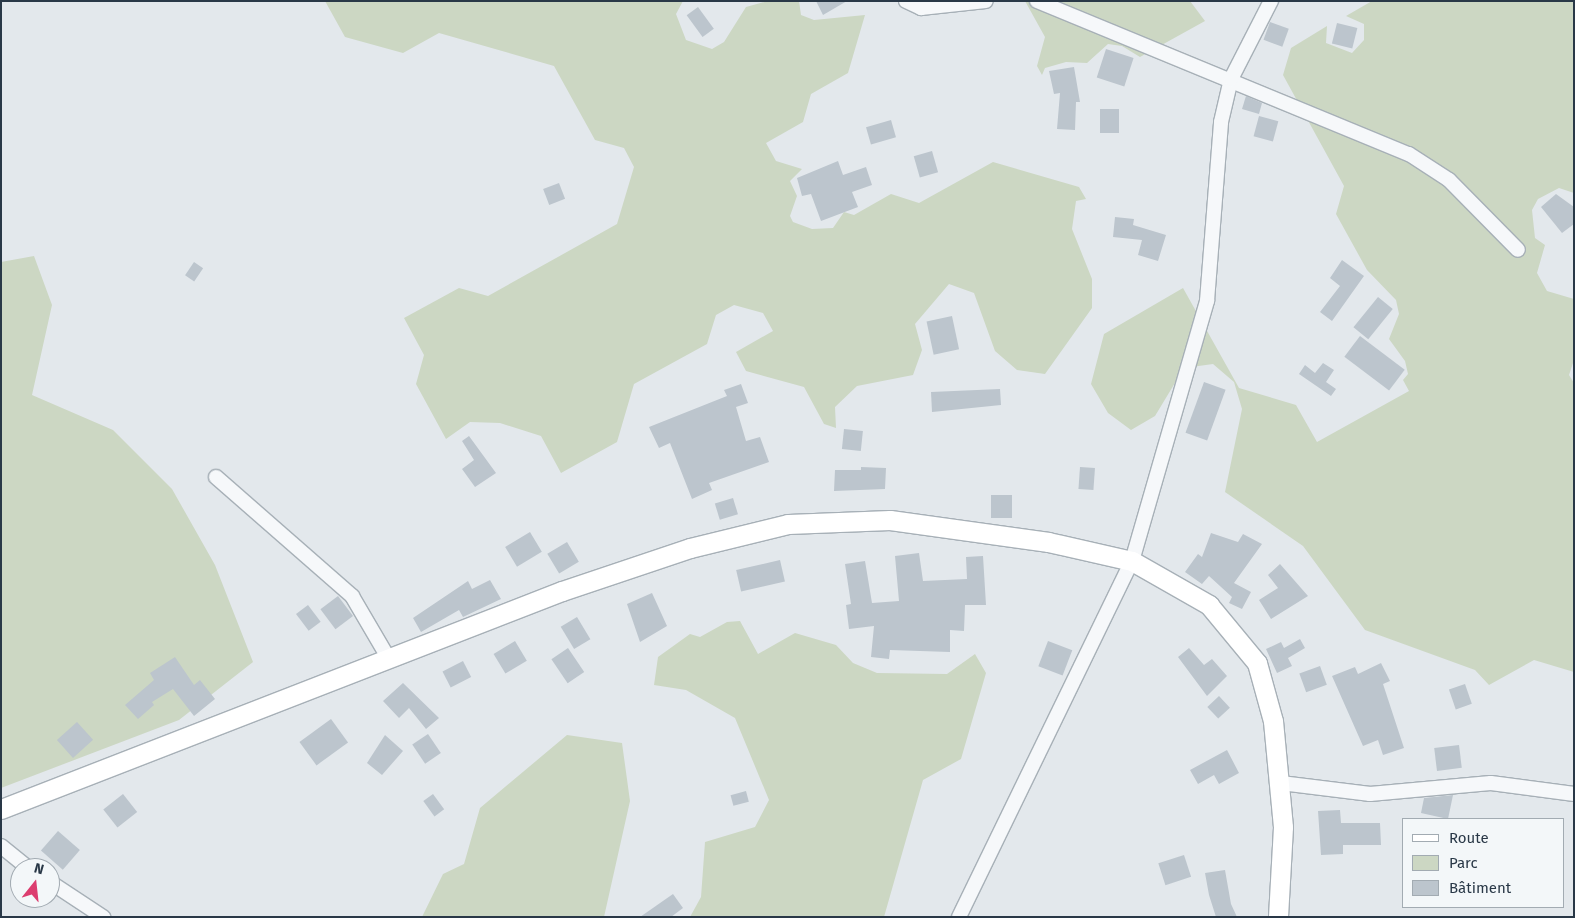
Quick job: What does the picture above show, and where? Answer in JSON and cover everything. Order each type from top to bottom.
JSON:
[{"type":"main road","points":[[1,809],[617,572],[718,539],[788,524],[865,519],[926,524],[1048,542],[1132,561],[1209,605],[1257,663],[1276,737],[1281,784],[1278,917]]},
{"type":"street","points":[[906,1],[921,8],[986,1]]},
{"type":"street","points":[[1037,1],[1231,79],[1423,162],[1449,180],[1518,250]]},
{"type":"street","points":[[959,917],[1132,561],[1207,301],[1220,122],[1231,79],[1271,1]]},
{"type":"street","points":[[216,477],[352,596],[389,659]]},
{"type":"street","points":[[1281,784],[1370,794],[1491,783],[1574,794]]},
{"type":"street","points":[[1,846],[16,858]]},
{"type":"street","points":[[60,889],[103,917]]},
{"type":"green space","points":[[325,1],[683,1],[676,14],[686,40],[712,49],[724,42],[746,7],[768,1],[799,1],[801,15],[814,20],[865,15],[848,73],[811,94],[803,122],[766,143],[776,161],[802,169],[790,181],[797,196],[790,216],[793,222],[812,229],[833,228],[844,212],[854,215],[891,194],[919,203],[993,162],[1079,187],[1086,199],[1076,201],[1072,229],[1092,279],[1092,308],[1045,374],[1017,370],[995,351],[974,293],[949,284],[915,324],[922,350],[913,375],[857,386],[835,407],[836,428],[824,424],[804,387],[746,371],[736,352],[773,331],[763,313],[734,305],[716,315],[707,344],[634,384],[617,442],[561,473],[541,436],[500,423],[470,422],[446,439],[416,384],[424,355],[404,318],[459,288],[488,296],[617,224],[634,167],[624,148],[595,140],[554,66],[439,33],[403,53],[345,37]]},
{"type":"green space","points":[[1025,1],[1190,1],[1205,21],[1140,57],[1122,46],[1108,44],[1087,63],[1066,62],[1045,68],[1042,75],[1037,66],[1045,37]]},
{"type":"green space","points":[[1372,1],[1574,1],[1574,193],[1559,188],[1538,199],[1532,210],[1535,238],[1545,245],[1537,273],[1547,291],[1574,299],[1574,360],[1569,375],[1574,383],[1574,672],[1534,660],[1489,685],[1475,670],[1365,630],[1303,546],[1225,492],[1242,409],[1234,382],[1213,364],[1184,368],[1155,416],[1131,430],[1108,413],[1091,384],[1104,334],[1183,288],[1239,388],[1296,405],[1317,442],[1409,391],[1403,380],[1408,374],[1405,361],[1389,339],[1399,314],[1396,300],[1367,270],[1336,214],[1344,186],[1283,75],[1291,48],[1327,26],[1326,43],[1352,53],[1364,40],[1364,24],[1346,16]]},
{"type":"green space","points":[[34,256],[52,305],[32,395],[113,430],[172,489],[215,565],[253,662],[179,720],[1,788],[1,262]]},
{"type":"green space","points":[[740,621],[758,654],[795,633],[836,645],[853,663],[877,673],[947,674],[975,654],[986,673],[961,759],[923,780],[884,917],[690,917],[701,897],[705,842],[755,827],[769,800],[735,718],[686,690],[654,685],[658,657],[690,634],[700,637],[727,622]]},
{"type":"green space","points":[[567,735],[622,743],[630,801],[604,917],[422,917],[443,874],[464,864],[480,808]]},
{"type":"building","points":[[816,1],[847,1],[823,15]]},
{"type":"building","points":[[698,7],[714,29],[703,37],[687,15]]},
{"type":"building","points":[[1270,22],[1289,29],[1282,47],[1264,40]]},
{"type":"building","points":[[1337,23],[1357,28],[1352,48],[1332,43]]},
{"type":"building","points":[[1106,49],[1134,58],[1124,86],[1097,78]]},
{"type":"building","points":[[1074,67],[1080,102],[1076,102],[1075,130],[1057,129],[1060,93],[1054,94],[1049,71]]},
{"type":"building","points":[[1246,96],[1262,103],[1259,114],[1242,109]]},
{"type":"building","points":[[1100,109],[1119,109],[1119,133],[1100,133]]},
{"type":"building","points":[[1259,116],[1278,121],[1273,141],[1254,136]]},
{"type":"building","points":[[891,120],[896,137],[871,144],[866,127]]},
{"type":"building","points":[[932,151],[938,172],[920,177],[914,156]]},
{"type":"building","points":[[838,161],[843,175],[866,167],[872,185],[852,192],[858,207],[821,221],[811,194],[802,196],[797,178]]},
{"type":"building","points":[[559,183],[565,199],[549,205],[543,189]]},
{"type":"building","points":[[1556,194],[1574,207],[1574,224],[1562,233],[1541,207]]},
{"type":"building","points":[[1115,217],[1134,219],[1133,225],[1166,235],[1158,261],[1138,255],[1142,240],[1113,237]]},
{"type":"building","points":[[1342,260],[1364,276],[1332,321],[1320,312],[1340,286],[1330,278]]},
{"type":"building","points":[[194,262],[203,268],[194,281],[185,275]]},
{"type":"building","points":[[1378,297],[1393,309],[1368,339],[1353,327]]},
{"type":"building","points":[[952,316],[959,349],[934,355],[927,321]]},
{"type":"building","points":[[1360,336],[1405,370],[1389,390],[1344,357]]},
{"type":"building","points":[[1323,363],[1334,370],[1326,382],[1336,389],[1331,396],[1299,374],[1305,365],[1315,373]]},
{"type":"building","points":[[1204,382],[1226,390],[1207,441],[1186,433]]},
{"type":"building","points":[[741,384],[748,403],[736,407],[746,441],[760,437],[769,462],[709,483],[712,490],[692,499],[670,443],[659,448],[649,427],[727,396],[724,390]]},
{"type":"building","points":[[1000,389],[1001,405],[932,412],[931,392]]},
{"type":"building","points":[[844,429],[863,431],[861,451],[842,449]]},
{"type":"building","points":[[469,436],[496,473],[475,487],[462,469],[474,460],[462,441]]},
{"type":"building","points":[[861,467],[886,468],[885,489],[834,491],[835,470],[861,470]]},
{"type":"building","points":[[1080,467],[1095,468],[1093,490],[1078,489]]},
{"type":"building","points":[[991,495],[1012,495],[1012,518],[991,518]]},
{"type":"building","points":[[733,498],[738,514],[720,520],[715,504]]},
{"type":"building","points":[[530,532],[542,552],[517,567],[505,547]]},
{"type":"building","points":[[1211,533],[1238,542],[1243,534],[1262,544],[1234,583],[1251,592],[1242,609],[1229,603],[1232,597],[1209,576],[1202,584],[1185,572],[1198,554],[1202,557]]},
{"type":"building","points":[[567,542],[579,562],[559,574],[547,554]]},
{"type":"building","points":[[919,553],[923,581],[967,579],[966,557],[983,556],[986,605],[965,605],[964,631],[950,630],[950,652],[890,650],[889,659],[871,657],[874,626],[849,629],[846,605],[851,604],[845,564],[865,561],[872,603],[899,601],[895,556]]},
{"type":"building","points":[[780,560],[785,581],[741,592],[736,570]]},
{"type":"building","points":[[1280,564],[1308,596],[1271,619],[1259,600],[1278,588],[1268,575]]},
{"type":"building","points":[[490,580],[501,599],[463,617],[459,610],[421,632],[413,618],[468,581],[472,589]]},
{"type":"building","points":[[652,593],[667,626],[640,642],[627,604]]},
{"type":"building","points":[[338,596],[353,616],[335,629],[320,609]]},
{"type":"building","points":[[308,605],[321,622],[309,631],[296,614]]},
{"type":"building","points":[[577,617],[590,639],[574,649],[561,627]]},
{"type":"building","points":[[1300,639],[1305,648],[1288,658],[1292,666],[1277,673],[1266,649],[1281,642],[1284,648]]},
{"type":"building","points":[[515,641],[527,661],[505,674],[494,654]]},
{"type":"building","points":[[1048,641],[1072,650],[1063,676],[1038,666]]},
{"type":"building","points":[[568,648],[584,672],[568,683],[551,659]]},
{"type":"building","points":[[1189,648],[1204,665],[1212,659],[1227,676],[1207,696],[1178,657]]},
{"type":"building","points":[[175,657],[194,685],[200,680],[215,699],[194,716],[173,689],[152,702],[154,705],[138,719],[125,705],[154,680],[150,673]]},
{"type":"building","points":[[463,661],[471,677],[451,687],[443,671]]},
{"type":"building","points":[[1381,663],[1390,681],[1383,684],[1404,748],[1383,755],[1378,740],[1363,746],[1332,676],[1355,667],[1358,674]]},
{"type":"building","points":[[1320,666],[1327,685],[1306,692],[1299,674]]},
{"type":"building","points":[[403,683],[439,718],[426,729],[409,708],[399,718],[383,701]]},
{"type":"building","points":[[1465,684],[1472,704],[1456,709],[1449,690]]},
{"type":"building","points":[[1219,696],[1230,708],[1218,719],[1207,707]]},
{"type":"building","points":[[331,719],[348,742],[316,765],[299,742]]},
{"type":"building","points":[[77,722],[93,740],[73,758],[57,740]]},
{"type":"building","points":[[428,734],[441,753],[425,764],[412,745]]},
{"type":"building","points":[[385,735],[403,751],[382,775],[367,763]]},
{"type":"building","points":[[1459,745],[1462,768],[1437,771],[1434,748]]},
{"type":"building","points":[[1227,750],[1239,773],[1219,784],[1214,775],[1198,784],[1190,770]]},
{"type":"building","points":[[746,791],[749,802],[733,806],[731,795]]},
{"type":"building","points":[[123,794],[137,812],[117,828],[103,809]]},
{"type":"building","points":[[433,794],[444,809],[434,816],[423,801]]},
{"type":"building","points":[[1453,795],[1448,818],[1421,813],[1424,798]]},
{"type":"building","points":[[1340,810],[1341,823],[1380,823],[1381,845],[1343,845],[1343,854],[1321,855],[1318,811]]},
{"type":"building","points":[[58,831],[80,850],[63,870],[60,867],[60,858],[49,858],[41,851]]},
{"type":"building","points":[[1184,855],[1191,877],[1165,885],[1158,863]]},
{"type":"building","points":[[1225,870],[1231,904],[1237,917],[1216,917],[1209,895],[1205,873]]},
{"type":"building","points":[[673,894],[683,908],[671,917],[640,917]]}]
